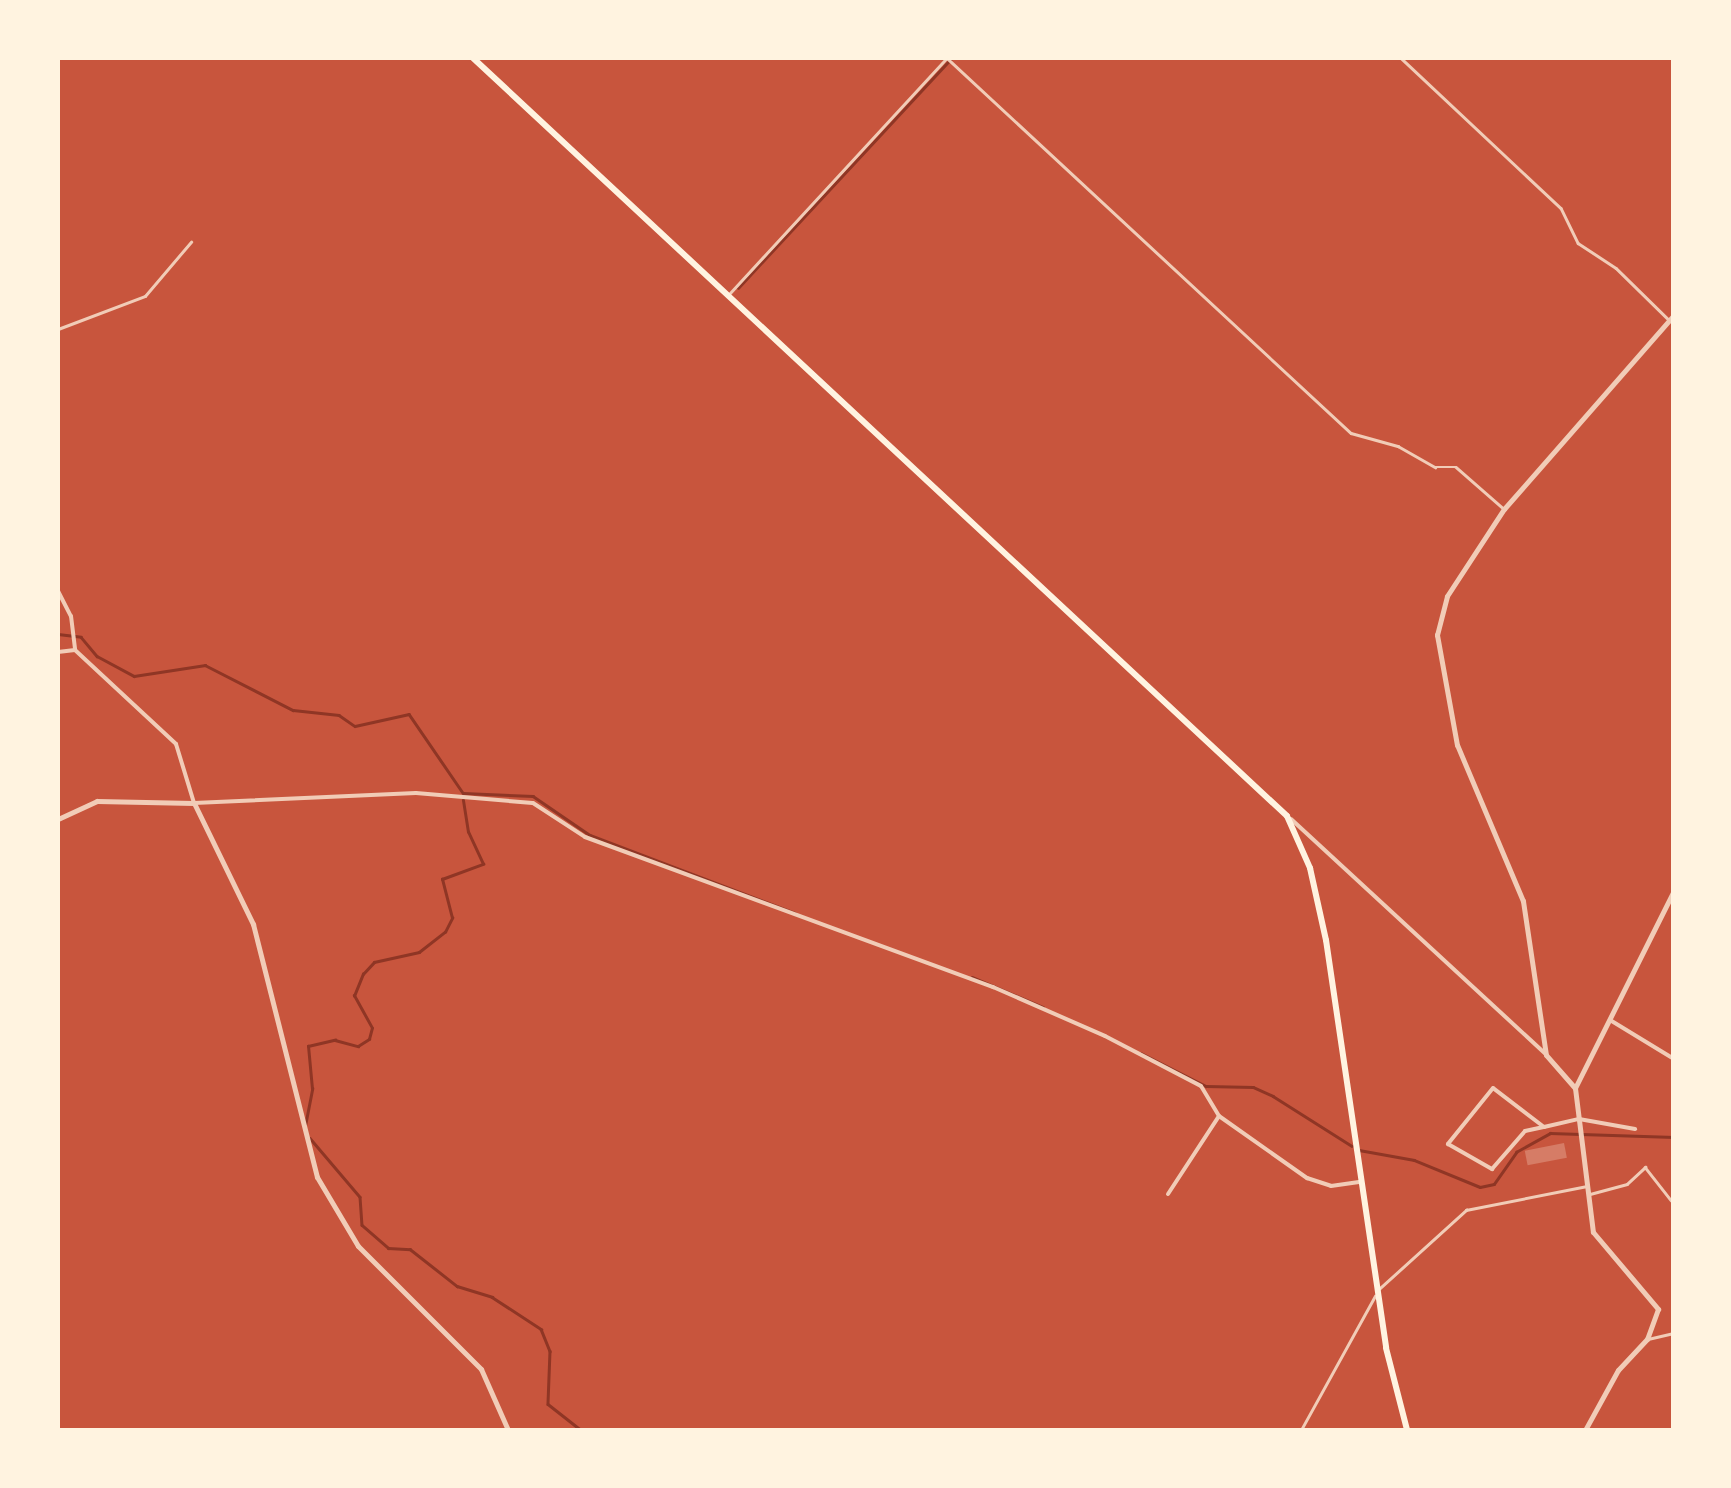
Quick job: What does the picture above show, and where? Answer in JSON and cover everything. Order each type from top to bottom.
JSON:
[{"type":"main road","points":[[473,58],[730,293],[1287,816],[1310,868],[1326,940],[1386,1348],[1407,1430]]},
{"type":"street","points":[[1546,1055],[1523,902],[1457,745],[1437,635],[1447,596],[1504,509],[1671,318]]},
{"type":"street","points":[[58,590],[74,631],[75,650]]},
{"type":"street","points":[[58,652],[75,650],[176,744],[194,803],[253,924],[306,1154],[358,1246],[481,1369],[508,1430]]},
{"type":"street","points":[[58,819],[97,801],[194,803],[458,796],[533,803],[608,846],[993,988],[1158,1061],[1201,1086],[1219,1116],[1307,1178],[1331,1186],[1362,1182]]},
{"type":"street","points":[[1287,816],[1546,1055],[1574,1088],[1587,1186],[1603,1251],[1654,1298],[1658,1309],[1647,1339],[1618,1370],[1584,1430]]},
{"type":"street","points":[[1574,1088],[1674,890]]},
{"type":"street","points":[[1610,1020],[1674,1059]]},
{"type":"street","points":[[1544,1127],[1493,1088],[1448,1144],[1492,1169],[1525,1131],[1544,1127],[1579,1119],[1634,1130]]},
{"type":"street","points":[[1168,1194],[1219,1116]]},
{"type":"lane","points":[[730,293],[947,58],[1351,434],[1398,446],[1435,467],[1456,467],[1504,509]]},
{"type":"lane","points":[[1401,58],[1561,208],[1578,242],[1616,268],[1671,318]]},
{"type":"lane","points":[[58,328],[144,296],[190,242]]},
{"type":"lane","points":[[1589,1195],[1627,1184],[1645,1167],[1671,1200]]},
{"type":"lane","points":[[1300,1430],[1380,1287],[1466,1210],[1587,1186]]},
{"type":"lane","points":[[1647,1339],[1674,1333]]},
{"type":"building","points":[[1564,1143],[1567,1158],[1528,1165],[1525,1151]]},
{"type":"waterway","points":[[738,288],[952,58]]},
{"type":"waterway","points":[[58,634],[81,637],[97,656],[134,676],[205,665],[293,710],[339,715],[355,726],[409,714],[463,793],[533,796],[590,835],[795,913]]},
{"type":"waterway","points":[[305,1126],[312,1089],[308,1046],[335,1040],[358,1046],[369,1039],[372,1028],[354,996],[363,974],[374,962],[419,952],[445,932],[452,918],[442,879],[483,864],[468,832],[463,800]]},
{"type":"waterway","points":[[972,977],[1043,1007]]},
{"type":"waterway","points":[[1141,1053],[1206,1086],[1253,1087],[1352,1146]]},
{"type":"waterway","points":[[1359,1150],[1414,1160],[1480,1187],[1494,1184],[1516,1152],[1550,1133],[1674,1137]]},
{"type":"waterway","points":[[310,1138],[360,1197],[362,1225],[388,1248],[410,1249],[457,1286],[492,1297],[541,1329],[550,1351],[548,1404],[581,1430]]}]
